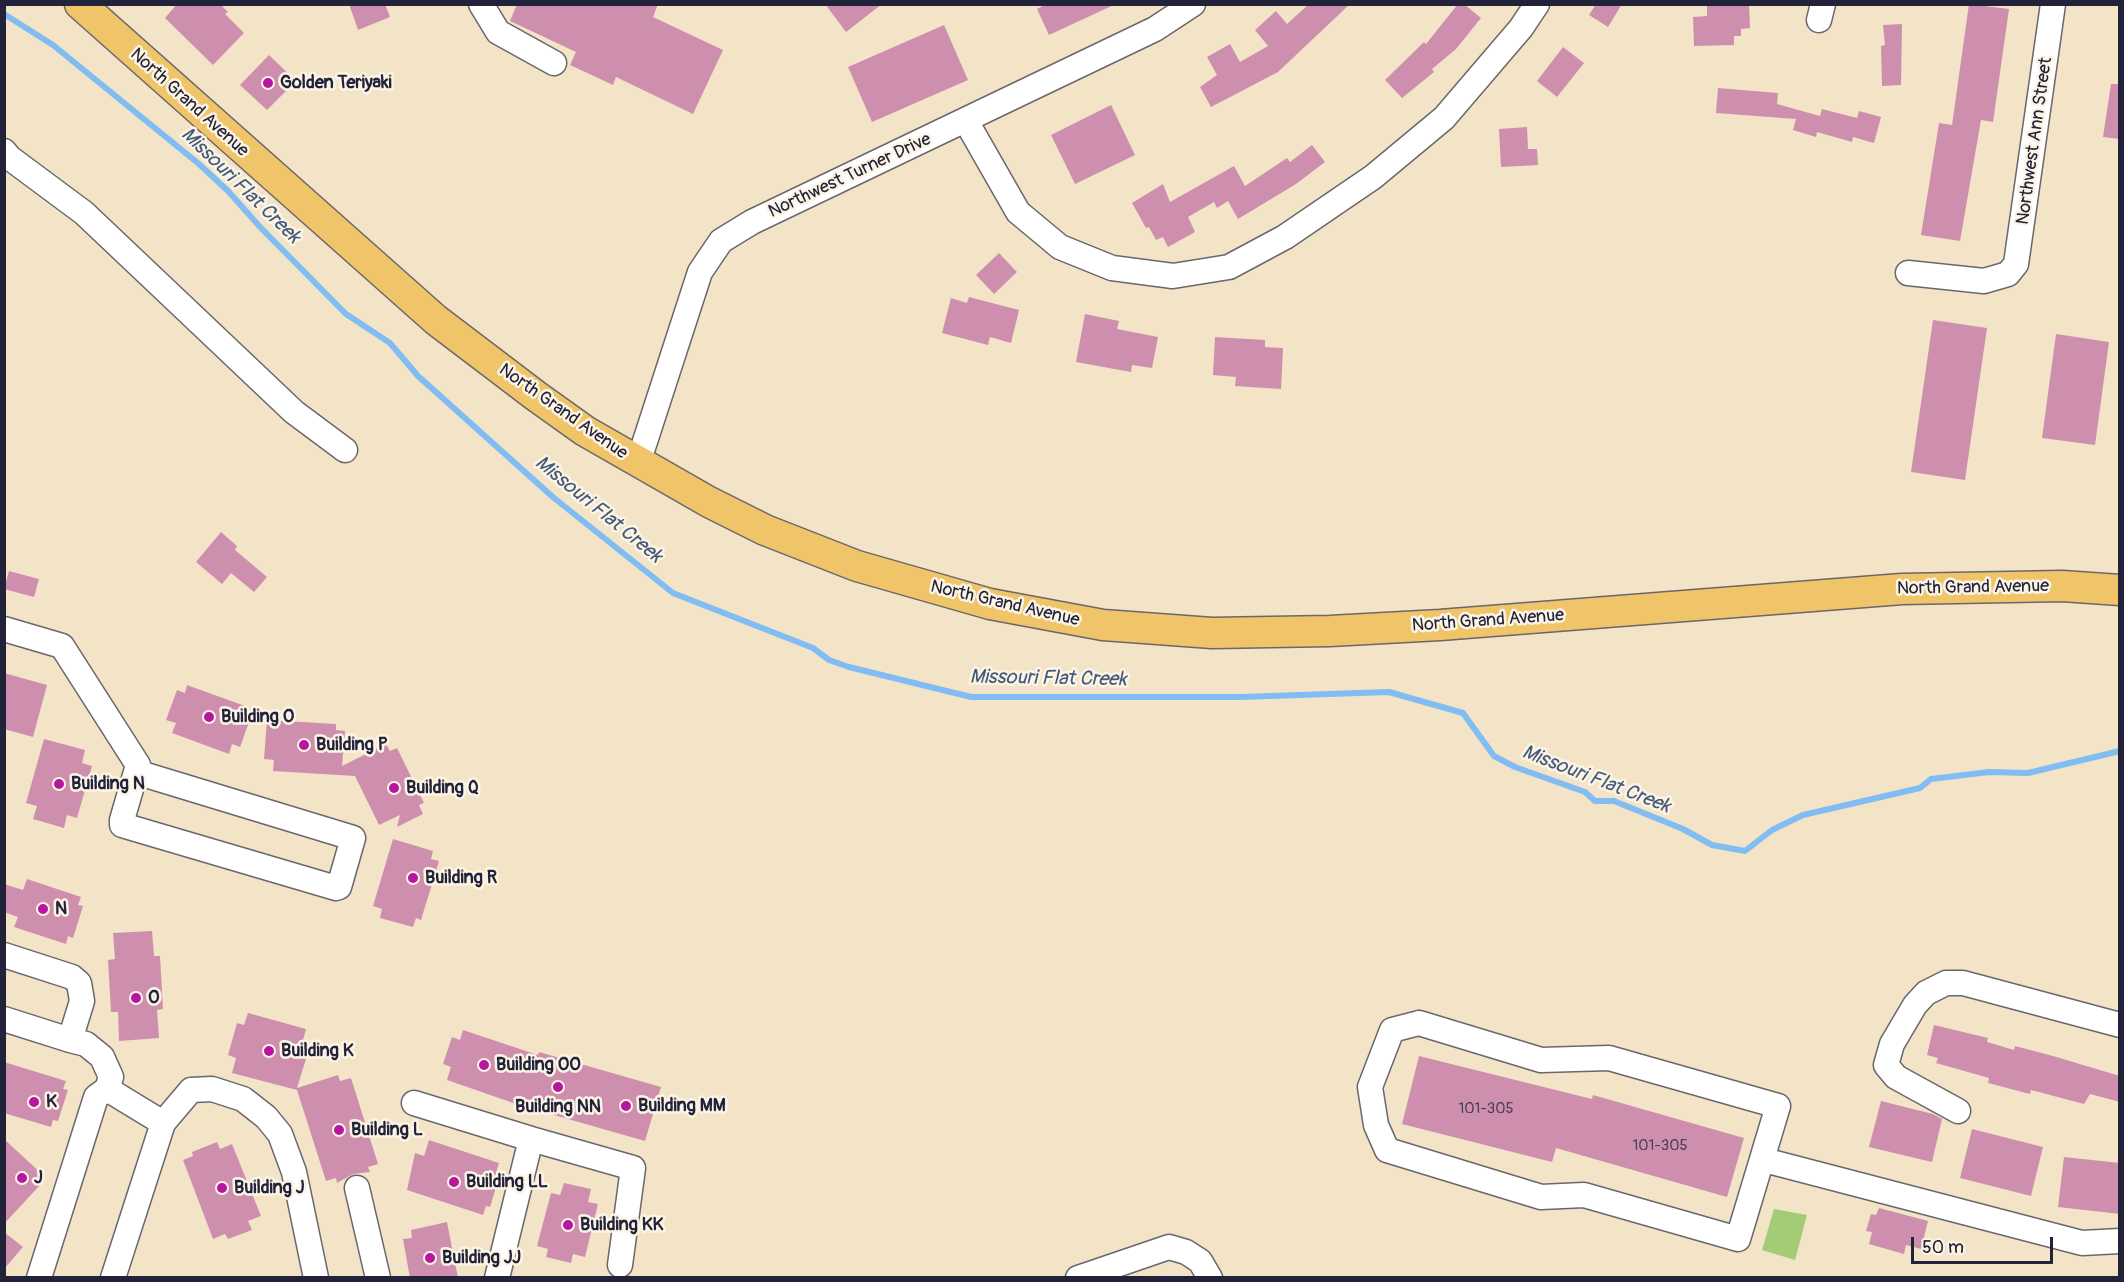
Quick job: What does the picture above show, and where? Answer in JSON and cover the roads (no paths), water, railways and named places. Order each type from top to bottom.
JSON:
[{"type":"main road","name":"North Grand Avenue","points":[[80,4],[436,320],[585,431],[638,463],[765,530],[857,566],[990,604],[1104,625],[1212,633],[1330,631],[1603,613],[1902,589],[2050,585],[2120,590]]},
{"type":"street","points":[[481,4],[498,32],[554,63]]},
{"type":"street","name":"Northwest Turner Drive","points":[[638,463],[700,272],[721,241],[752,222],[1155,29],[1192,4]]},
{"type":"street","points":[[966,121],[1018,212],[1060,247],[1112,268],[1173,276],[1229,267],[1285,237],[1363,184],[1444,118],[1521,28],[1537,4]]},
{"type":"street","name":"Northwest Ann Street","points":[[1908,273],[1983,281],[2008,274],[2016,264],[2053,4]]},
{"type":"street","points":[[4,151],[10,158],[84,213],[294,412],[345,450]]},
{"type":"street","points":[[4,629],[62,646],[138,765],[136,772],[122,825],[339,887],[353,838],[136,772]]},
{"type":"street","points":[[4,955],[72,977],[79,983],[82,1001],[70,1040]]},
{"type":"street","points":[[1958,1111],[1896,1077],[1886,1065],[1892,1044],[1915,1005],[1926,993],[1946,983],[1963,983],[2120,1025]]},
{"type":"street","points":[[4,1019],[86,1044],[102,1057],[111,1077],[107,1089],[96,1097],[39,1278]]},
{"type":"street","points":[[1419,1023],[1541,1060],[1609,1058],[1778,1106],[1764,1160],[1738,1239],[1584,1195],[1540,1197],[1387,1150],[1376,1125],[1370,1087],[1392,1030],[1419,1023]]},
{"type":"street","points":[[107,1089],[163,1123]]},
{"type":"street","points":[[113,1278],[163,1123],[191,1090],[212,1089],[243,1099],[266,1118],[280,1134],[294,1172],[316,1278]]},
{"type":"street","points":[[414,1103],[633,1168],[620,1265]]},
{"type":"street","points":[[497,1278],[531,1139]]},
{"type":"street","points":[[1764,1160],[2082,1243],[2120,1241]]},
{"type":"street","points":[[357,1188],[378,1278]]},
{"type":"street","points":[[1078,1278],[1169,1247],[1186,1252],[1200,1261],[1210,1278]]},
{"type":"waterway","name":"Missouri Flat Creek","points":[[4,14],[53,45],[199,164],[228,191],[261,228],[346,314],[390,343],[418,376],[554,498],[673,593],[813,648],[829,660],[849,667],[971,697],[1240,697],[1389,692],[1463,713],[1494,756],[1515,767],[1585,792],[1595,801],[1614,801],[1683,829],[1712,845],[1745,851],[1772,830],[1803,815],[1920,788],[1931,779],[1989,772],[2028,773],[2120,751]]},
{"type":"place","name":"Golden Teriyaki","points":[[268,83]]},
{"type":"place","name":"Building O","points":[[209,717]]},
{"type":"place","name":"Building P","points":[[304,745]]},
{"type":"place","name":"Building N","points":[[59,784]]},
{"type":"place","name":"Building Q","points":[[394,788]]},
{"type":"place","name":"Building R","points":[[413,878]]},
{"type":"place","name":"N","points":[[43,909]]},
{"type":"place","name":"O","points":[[136,998]]},
{"type":"place","name":"Building K","points":[[269,1051]]},
{"type":"place","name":"Building OO","points":[[484,1065]]},
{"type":"place","name":"Building NN","points":[[558,1087]]},
{"type":"place","name":"K","points":[[34,1102]]},
{"type":"place","name":"Building MM","points":[[626,1106]]},
{"type":"place","name":"Building L","points":[[339,1130]]},
{"type":"place","name":"J","points":[[22,1178]]},
{"type":"place","name":"Building LL","points":[[454,1182]]},
{"type":"place","name":"Building J","points":[[222,1188]]},
{"type":"place","name":"Building KK","points":[[568,1225]]},
{"type":"place","name":"Building JJ","points":[[430,1258]]}]
